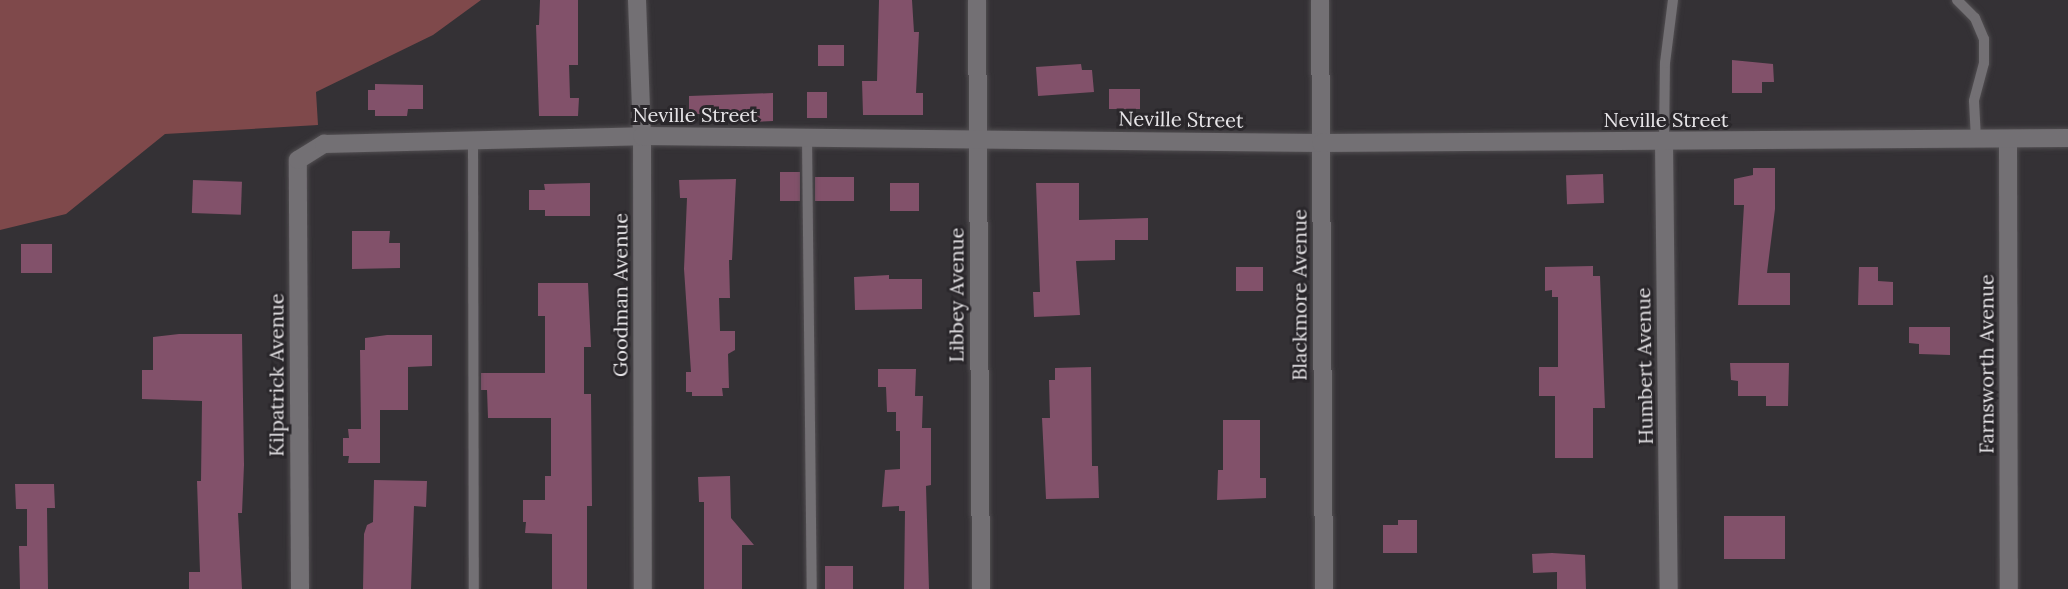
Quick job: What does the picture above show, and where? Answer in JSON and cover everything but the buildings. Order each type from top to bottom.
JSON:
[{"type":"street","name":"Goodman Avenue","points":[[637,0],[642,136],[643,589]]},
{"type":"street","name":"Libbey Avenue","points":[[976,0],[981,589]]},
{"type":"street","name":"Blackmore Avenue","points":[[1320,0],[1324,589]]},
{"type":"street","name":"Neville Street","points":[[297,160],[324,144],[343,141],[642,136],[1321,143],[2068,138]]},
{"type":"street","name":"Farnsworth Avenue","points":[[2008,139],[2009,589]]},
{"type":"street","name":"Humbert Avenue","points":[[1664,142],[1669,589]]},
{"type":"street","name":"Kilpatrick Avenue","points":[[297,160],[300,589]]},
{"type":"lane","points":[[1664,142],[1665,63],[1673,0]]},
{"type":"lane","points":[[1957,0],[1975,18],[1984,39],[1984,63],[1974,101],[1976,139]]},
{"type":"lane","points":[[807,137],[812,589]]},
{"type":"lane","points":[[473,139],[474,589]]},
{"type":"shaded area","points":[[0,0],[481,0],[433,35],[316,92],[318,125],[165,134],[66,214],[0,230]]}]
